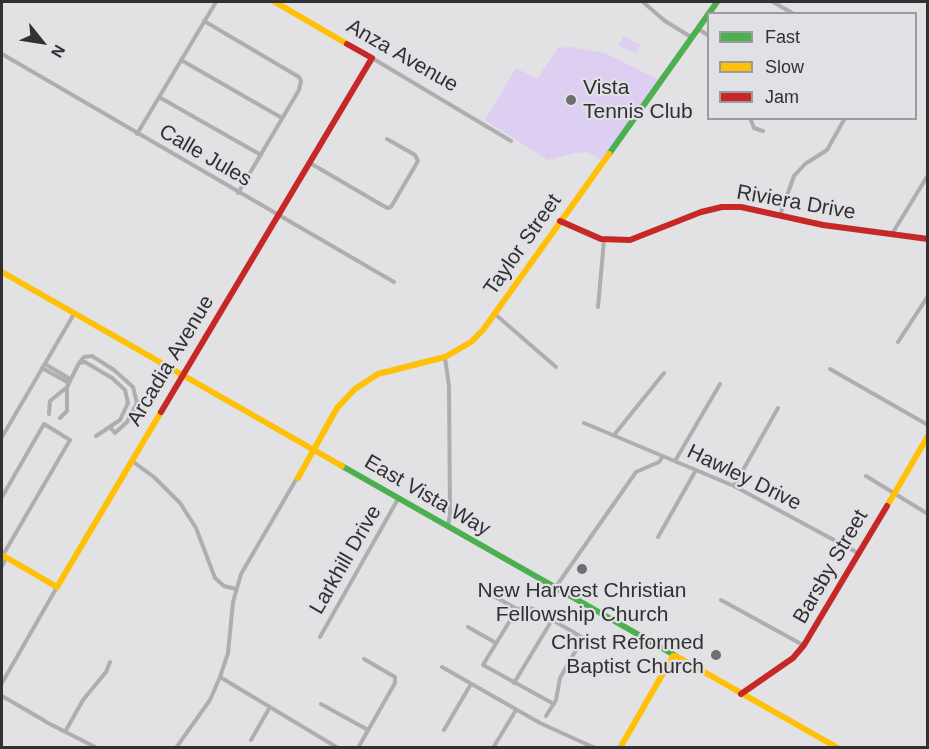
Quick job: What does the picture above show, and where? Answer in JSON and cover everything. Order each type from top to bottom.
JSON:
[{"type":"street","points":[[137,134],[216,2]]},
{"type":"street","name":"Anza Avenue","points":[[274,2],[511,141]]},
{"type":"street","points":[[644,2],[664,21],[691,37]]},
{"type":"street","points":[[773,2],[790,12]]},
{"type":"street","name":"Taylor Street","points":[[298,478],[312,449],[337,408],[355,389],[378,374],[445,357],[471,342],[494,314],[707,15]]},
{"type":"street","points":[[204,21],[299,77],[299,90],[238,193]]},
{"type":"street","points":[[697,28],[707,34]]},
{"type":"street","name":"Calle Jules","points":[[2,54],[394,282]]},
{"type":"street","name":"Arcadia Avenue","points":[[2,683],[183,373],[372,58]]},
{"type":"street","points":[[181,60],[282,118]]},
{"type":"street","points":[[159,97],[261,155]]},
{"type":"street","points":[[751,120],[754,128],[763,131]]},
{"type":"street","points":[[780,216],[794,176],[800,168],[826,150],[844,120]]},
{"type":"street","points":[[309,163],[387,208],[391,207],[418,161],[415,155],[387,139]]},
{"type":"street","points":[[892,235],[927,175]]},
{"type":"street","name":"Riviera Drive","points":[[560,221],[604,240],[630,240],[643,237],[701,212],[722,207],[741,207],[780,216],[927,239]]},
{"type":"street","points":[[598,307],[604,240]]},
{"type":"street","name":"East Vista Way","points":[[2,272],[183,373],[673,656],[838,747]]},
{"type":"street","points":[[898,342],[927,296]]},
{"type":"street","points":[[2,437],[75,313]]},
{"type":"street","points":[[494,314],[556,367]]},
{"type":"street","points":[[49,414],[50,401],[69,383],[82,358],[90,356],[114,369],[133,387],[137,405],[123,426],[115,433],[110,427]]},
{"type":"street","points":[[445,357],[449,386],[450,514],[448,527]]},
{"type":"street","points":[[79,363],[88,363],[111,377],[125,390],[128,406],[120,420],[96,436]]},
{"type":"street","points":[[44,366],[69,383]]},
{"type":"street","points":[[830,369],[927,424]]},
{"type":"street","points":[[614,435],[664,373]]},
{"type":"street","points":[[60,418],[67,411],[69,383]]},
{"type":"street","points":[[675,462],[720,384]]},
{"type":"street","points":[[735,486],[778,408]]},
{"type":"street","name":"Hawley Drive","points":[[584,423],[735,486],[858,553]]},
{"type":"street","points":[[2,496],[44,424],[70,440],[3,556],[2,566]]},
{"type":"street","name":"Barsby Street","points":[[741,694],[793,658],[804,645],[927,436]]},
{"type":"street","points":[[555,588],[636,472],[659,462],[663,456]]},
{"type":"street","points":[[132,460],[154,477],[180,503],[196,528],[215,578],[224,586],[236,589]]},
{"type":"street","points":[[658,537],[696,470]]},
{"type":"street","points":[[866,476],[927,513]]},
{"type":"street","points":[[176,747],[204,709],[220,677],[228,653],[236,589],[255,549],[298,478]]},
{"type":"street","name":"Larkhill Drive","points":[[320,637],[398,499]]},
{"type":"street","points":[[3,556],[57,587]]},
{"type":"street","points":[[488,592],[517,609],[529,607],[597,646]]},
{"type":"street","points":[[722,600],[804,645]]},
{"type":"street","points":[[517,609],[483,665],[554,704]]},
{"type":"street","points":[[514,683],[552,620]]},
{"type":"street","points":[[468,627],[496,643]]},
{"type":"street","points":[[546,716],[554,704],[560,678],[583,638]]},
{"type":"street","points":[[620,747],[673,656]]},
{"type":"street","points":[[358,747],[395,683],[395,677],[364,659]]},
{"type":"street","points":[[65,732],[83,700],[106,672],[110,663]]},
{"type":"street","points":[[442,667],[516,710],[595,747]]},
{"type":"street","points":[[220,677],[338,747]]},
{"type":"street","points":[[444,730],[471,684]]},
{"type":"street","points":[[2,696],[46,722],[96,747]]},
{"type":"street","points":[[321,704],[368,730]]},
{"type":"street","points":[[250,740],[270,707]]},
{"type":"street","points":[[493,747],[516,710]]},
{"type":"shaded area","points":[[624,36],[640,45],[637,54],[618,45]]},
{"type":"shaded area","name":"Vista Tennis Club","points":[[570,47],[605,53],[659,80],[602,161],[588,152],[548,160],[485,120],[516,68],[537,79],[558,48]]},
{"type":"traffic: fast","points":[[710,12],[717,2]]},
{"type":"traffic: fast","points":[[609,154],[707,16]]},
{"type":"traffic: fast","points":[[342,466],[676,656]]},
{"type":"traffic: slow","points":[[275,2],[347,44]]},
{"type":"traffic: slow","points":[[298,478],[337,408],[355,389],[378,374],[445,357],[471,342],[483,330],[609,154]]},
{"type":"traffic: slow","points":[[2,272],[342,466]]},
{"type":"traffic: slow","points":[[2,555],[57,587],[161,412]]},
{"type":"traffic: slow","points":[[887,506],[928,436]]},
{"type":"traffic: slow","points":[[620,748],[673,656]]},
{"type":"traffic: slow","points":[[676,656],[838,748]]},
{"type":"traffic: jam","points":[[161,412],[372,58],[347,44]]},
{"type":"traffic: jam","points":[[560,221],[601,239],[630,240],[701,212],[722,207],[741,207],[823,225],[928,239]]},
{"type":"traffic: jam","points":[[741,694],[793,658],[804,645],[887,506]]},
{"type":"place","name":"Vista Tennis Club","points":[[571,100]]},
{"type":"place","name":"New Harvest Christian Fellowship Church","points":[[582,569]]},
{"type":"place","name":"Christ Reformed Baptist Church","points":[[716,655]]}]
